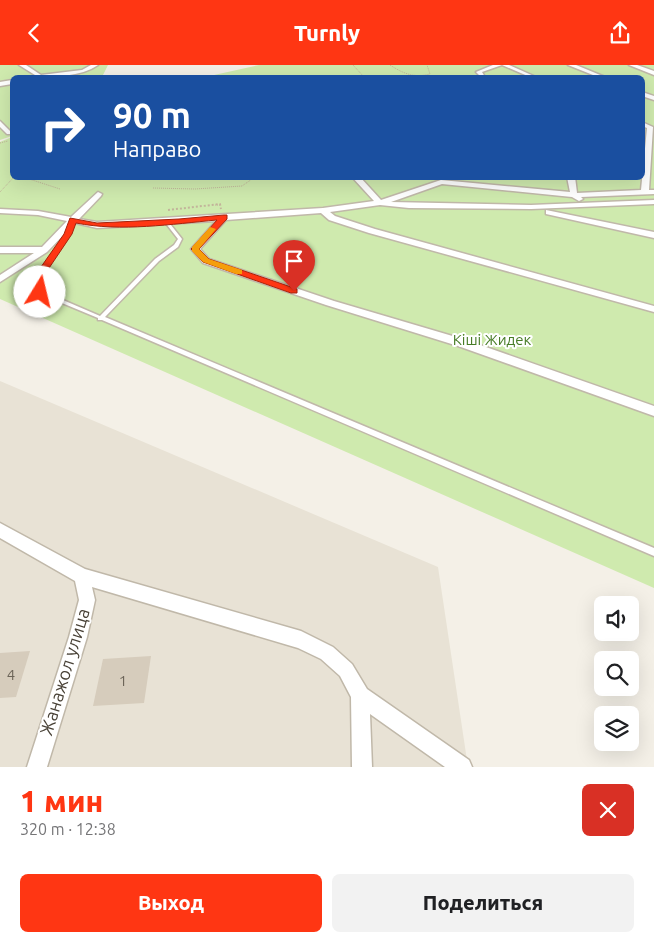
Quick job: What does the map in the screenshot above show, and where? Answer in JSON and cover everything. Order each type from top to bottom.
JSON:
[{"type":"street","points":[[22,65],[36,75]]},
{"type":"street","points":[[49,75],[95,65]]},
{"type":"street","points":[[481,75],[479,72],[486,68],[500,65]]},
{"type":"street","points":[[505,65],[528,75]]},
{"type":"street","points":[[571,65],[597,75]]},
{"type":"street","points":[[632,65],[654,73]]},
{"type":"street","points":[[0,123],[10,131]]},
{"type":"street","points":[[645,193],[649,127]]},
{"type":"street","points":[[359,180],[380,203]]},
{"type":"street","points":[[380,203],[438,180],[574,195],[654,192]]},
{"type":"street","points":[[572,180],[574,195],[587,206]]},
{"type":"street","points":[[0,279],[44,250],[98,194]]},
{"type":"street","points":[[0,211],[38,213],[97,225],[323,210],[380,203],[409,206],[531,207],[654,202]]},
{"type":"street","points":[[531,207],[654,235]]},
{"type":"street","points":[[323,210],[332,217],[372,231],[654,309]]},
{"type":"street","points":[[224,217],[195,249],[206,261],[330,303],[462,343],[654,411]]},
{"type":"street","points":[[0,250],[44,250]]},
{"type":"street","points":[[0,530],[82,576],[301,640],[327,653],[346,670],[360,696],[362,767]]},
{"type":"street","name":"Жанажол улица","points":[[37,767],[78,637],[87,600],[82,576]]},
{"type":"street","points":[[360,696],[462,767]]},
{"type":"lane","points":[[73,220],[68,234],[38,277],[40,292],[654,552]]},
{"type":"lane","points":[[100,319],[157,260],[176,246],[180,239],[166,221]]},
{"type":"path","points":[[353,65],[362,75]]},
{"type":"path","points":[[390,65],[405,75]]},
{"type":"path","points":[[426,75],[430,74],[427,65]]},
{"type":"path","points":[[0,192],[11,180]]},
{"type":"path","points":[[32,180],[60,189]]},
{"type":"path","points":[[153,187],[195,189],[242,185],[250,180]]},
{"type":"shaded area","points":[[0,381],[438,567],[468,767],[0,767]]},
{"type":"green space","points":[[0,65],[108,65],[103,75],[10,75],[10,137],[0,140]]},
{"type":"green space","name":"Кіші Жидек","points":[[259,65],[654,65],[654,588],[0,299],[0,142],[10,138],[10,180],[645,180],[645,75],[214,75]]},
{"type":"building","points":[[30,651],[16,697],[0,698],[0,653]]},
{"type":"building","points":[[151,656],[144,703],[93,706],[103,659]]},
{"type":"slow traffic","points":[[212,229],[195,249],[206,261],[239,272]]},
{"type":"route","points":[[40,292],[38,277],[68,234],[73,220],[97,225],[224,217],[195,249],[206,261],[294,291]]}]
